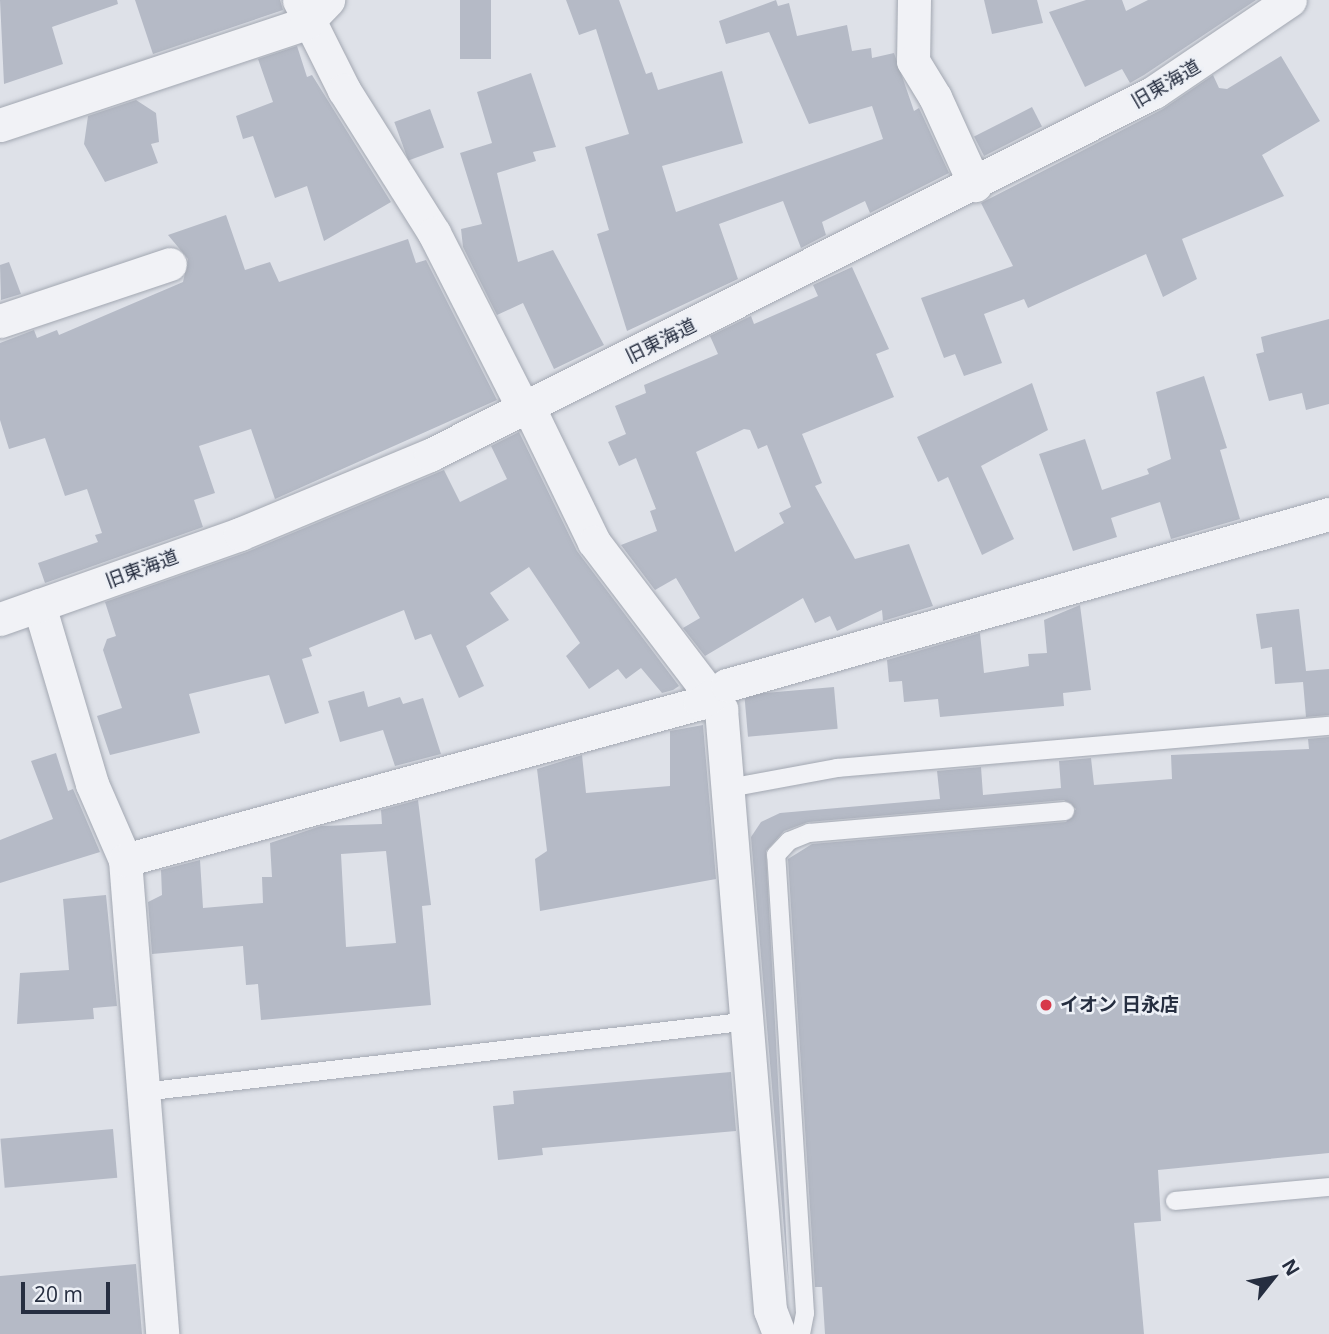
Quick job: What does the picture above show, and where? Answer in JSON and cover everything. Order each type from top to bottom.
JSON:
[{"type":"street","points":[[914,0],[913,61],[936,97],[975,185]]},
{"type":"street","name":"旧東海道","points":[[0,619],[323,501],[525,407],[975,185],[1154,92],[1290,0]]},
{"type":"street","points":[[0,125],[311,8],[434,233],[594,542],[721,709],[750,1021],[770,1310],[779,1334]]},
{"type":"street","points":[[0,321],[170,264]]},
{"type":"street","points":[[125,860],[711,696],[727,685],[1329,514]]},
{"type":"street","points":[[39,606],[92,784],[125,860],[162,1334]]},
{"type":"lane","points":[[729,788],[837,768],[1329,726]]},
{"type":"lane","points":[[802,1334],[805,1313],[776,855],[789,841],[809,833],[1065,811]]},
{"type":"lane","points":[[143,1092],[750,1021]]},
{"type":"lane","points":[[1175,1201],[1329,1187]]},
{"type":"building","points":[[0,0],[117,0],[118,4],[52,27],[63,64],[4,84]]},
{"type":"building","points":[[135,0],[280,0],[283,10],[153,54]]},
{"type":"building","points":[[460,0],[491,0],[491,59],[460,59]]},
{"type":"building","points":[[566,0],[619,0],[646,74],[652,72],[658,90],[722,71],[743,143],[662,166],[676,212],[883,139],[872,106],[809,124],[769,32],[726,44],[719,21],[776,0],[778,6],[789,3],[797,36],[847,25],[852,51],[871,48],[872,58],[894,53],[914,111],[919,108],[949,173],[870,213],[865,201],[822,222],[826,235],[801,248],[783,201],[719,224],[738,279],[627,331],[597,234],[609,230],[585,147],[629,134],[596,29],[579,35]]},
{"type":"building","points":[[984,0],[1037,0],[1043,23],[992,34]]},
{"type":"building","points":[[1086,0],[1122,0],[1126,11],[1148,0],[1256,0],[1130,83],[1122,69],[1085,87],[1049,12]]},
{"type":"building","points":[[297,46],[307,77],[312,75],[391,202],[324,241],[307,186],[275,198],[253,136],[243,139],[236,116],[273,102],[258,59]]},
{"type":"building","points":[[1281,56],[1320,121],[1262,155],[1284,196],[1182,239],[1197,279],[1163,297],[1146,254],[1028,308],[1024,299],[984,314],[1002,363],[964,376],[955,354],[944,358],[921,298],[1013,266],[981,203],[1163,109],[1213,75],[1219,88],[1227,89]]},
{"type":"building","points":[[531,73],[556,147],[533,152],[536,161],[497,173],[518,262],[553,250],[604,345],[554,369],[523,303],[497,315],[463,247],[461,229],[482,224],[460,153],[492,143],[477,92]]},
{"type":"building","points":[[136,100],[156,113],[159,142],[151,144],[158,163],[105,182],[84,144],[88,116]]},
{"type":"building","points":[[1032,107],[1042,127],[984,156],[974,137]]},
{"type":"building","points":[[430,109],[444,148],[408,161],[394,122]]},
{"type":"building","points":[[226,215],[245,270],[270,262],[279,282],[408,239],[416,263],[426,260],[497,400],[275,499],[251,429],[199,446],[215,493],[194,500],[203,527],[45,583],[38,563],[98,542],[95,535],[102,533],[87,489],[65,496],[45,438],[9,449],[0,420],[0,343],[34,330],[37,338],[57,330],[59,335],[183,282],[188,259],[168,235]]},
{"type":"building","points":[[9,262],[21,294],[1,300],[0,265]]},
{"type":"building","points":[[852,267],[889,349],[876,354],[894,397],[802,434],[822,483],[815,486],[855,559],[909,544],[933,606],[883,621],[882,610],[837,631],[830,616],[815,623],[803,598],[705,656],[683,628],[700,618],[676,578],[655,590],[621,545],[657,531],[650,511],[656,509],[636,458],[619,466],[608,442],[626,434],[615,406],[646,393],[644,385],[718,354],[710,336],[751,316],[754,324],[818,296],[813,285]],"holes":[[[744,429],[750,430],[758,449],[767,445],[791,507],[779,513],[784,523],[735,552],[696,452]]]},
{"type":"building","points":[[1329,319],[1329,404],[1306,410],[1302,393],[1269,401],[1256,354],[1264,352],[1261,337]]},
{"type":"building","points":[[1204,376],[1227,448],[1220,450],[1240,519],[1171,539],[1160,502],[1111,518],[1117,537],[1073,551],[1039,454],[1085,439],[1102,490],[1149,474],[1147,469],[1171,459],[1156,392]]},
{"type":"building","points":[[1032,383],[1048,430],[981,466],[1014,539],[982,555],[948,477],[938,482],[917,437]]},
{"type":"building","points":[[519,432],[577,551],[679,686],[662,693],[641,668],[626,679],[618,669],[589,689],[566,656],[580,643],[529,567],[490,593],[509,620],[466,646],[484,686],[459,698],[431,634],[415,640],[404,610],[309,648],[312,656],[302,659],[319,713],[285,724],[269,675],[189,694],[200,733],[110,755],[97,716],[122,708],[103,650],[107,639],[116,636],[105,602],[247,552],[444,470],[460,502],[507,479],[491,446]]},
{"type":"building","points":[[1080,605],[1091,690],[1063,693],[1064,706],[940,717],[938,699],[904,702],[902,681],[889,682],[887,660],[980,633],[984,673],[1029,666],[1028,654],[1047,653],[1044,620]]},
{"type":"building","points":[[1299,609],[1306,671],[1329,669],[1329,715],[1306,717],[1303,682],[1275,684],[1272,647],[1261,649],[1256,614]]},
{"type":"building","points":[[834,687],[838,729],[748,737],[744,695]]},
{"type":"building","points":[[364,691],[368,707],[400,697],[403,704],[423,698],[441,754],[395,766],[383,730],[340,742],[328,701]]},
{"type":"building","points":[[703,725],[716,879],[540,911],[535,859],[547,851],[537,769],[582,755],[586,793],[670,786],[670,731]]},
{"type":"building","name":"イオン 日永店","points":[[1329,737],[1329,1153],[1158,1170],[1161,1221],[1134,1223],[1144,1334],[825,1334],[822,1287],[815,1287],[788,859],[812,844],[1066,822],[1076,809],[1064,800],[808,822],[784,831],[766,851],[789,1289],[751,837],[761,822],[780,813],[940,799],[937,771],[981,767],[983,795],[1061,788],[1059,761],[1091,758],[1094,785],[1172,779],[1171,755],[1309,749],[1308,739]]},
{"type":"building","points":[[56,753],[68,791],[73,789],[100,852],[0,883],[0,840],[53,819],[31,761]]},
{"type":"building","points":[[418,800],[431,905],[422,906],[431,1005],[261,1020],[258,984],[246,985],[243,946],[152,954],[148,902],[162,895],[161,870],[200,860],[203,908],[263,903],[262,877],[272,877],[270,843],[321,826],[382,824],[381,810]],"holes":[[[386,851],[396,943],[346,947],[341,854]]]},
{"type":"building","points":[[106,895],[117,1006],[93,1008],[94,1019],[17,1024],[20,973],[69,970],[63,899]]},
{"type":"building","points":[[731,1072],[736,1131],[542,1148],[543,1155],[498,1160],[493,1106],[514,1104],[513,1091]]},
{"type":"building","points":[[113,1129],[117,1178],[5,1188],[0,1139]]},
{"type":"building","points":[[136,1264],[142,1334],[0,1334],[0,1276]]},
{"type":"place","name":"イオン 日永店","points":[[1046,1005]]}]
